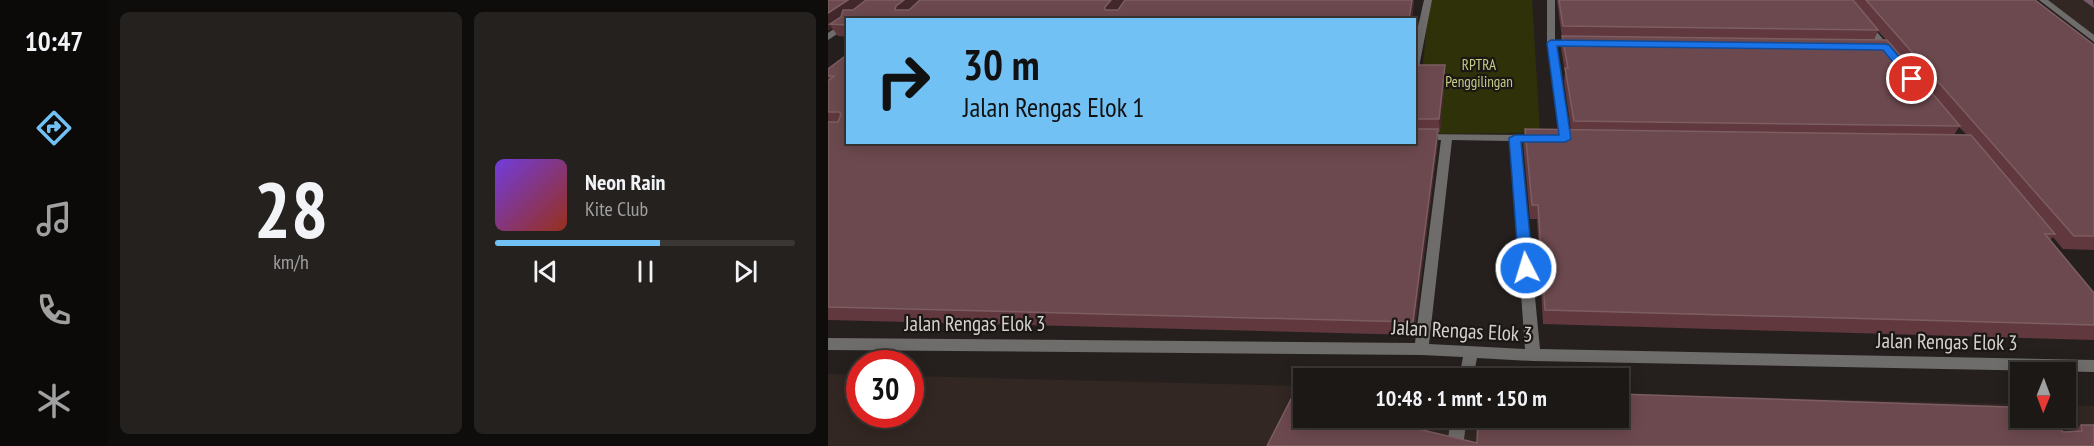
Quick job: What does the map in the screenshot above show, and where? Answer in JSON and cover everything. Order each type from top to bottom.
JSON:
[{"type":"street","points":[[1417,36],[1428,0]]},
{"type":"street","points":[[1551,0],[1551,43],[1565,139]]},
{"type":"street","points":[[1846,0],[1880,47],[1900,64]]},
{"type":"street","points":[[2043,0],[2094,39]]},
{"type":"street","points":[[828,36],[846,24]]},
{"type":"street","points":[[1551,43],[1587,44]]},
{"type":"street","points":[[1416,137],[1577,139]]},
{"type":"street","points":[[1421,349],[1447,137]]},
{"type":"street","points":[[1515,138],[1533,355]]},
{"type":"street","name":"Jalan Rengas Elok 3","points":[[828,344],[1421,349],[1533,355],[2094,366]]},
{"type":"street","points":[[1468,368],[1471,352]]},
{"type":"street","points":[[1455,446],[1457,428]]},
{"type":"shaded area","points":[[2041,0],[2094,0],[2094,42]]},
{"type":"shaded area","points":[[828,374],[846,375],[846,428],[924,428],[924,376],[1293,386],[1293,428],[1629,428],[1629,394],[2010,404],[2010,428],[2076,428],[2076,405],[2094,406],[2094,446],[828,446]]},
{"type":"green space","name":"RPTRA Penggilingan","points":[[1430,0],[1532,0],[1540,133],[1416,134]]},
{"type":"building","points":[[828,0],[848,0],[828,13]]},
{"type":"building","points":[[866,0],[904,0],[896,6],[895,10],[909,10],[920,0],[1111,0],[1105,10],[1118,10],[1125,0],[1412,0],[1409,18],[846,18],[846,25],[830,24],[841,17],[843,10],[853,10]]},
{"type":"building","points":[[1559,0],[1853,0],[1878,30],[1563,26]]},
{"type":"building","points":[[1866,0],[2035,0],[2094,45],[2094,236],[2074,236]]},
{"type":"building","points":[[1562,36],[1887,40],[1960,126],[1574,121]]},
{"type":"building","points":[[846,56],[846,144],[1416,144],[1416,129],[1438,129],[1413,322],[828,307],[828,122],[838,122],[841,114],[828,112],[828,81],[834,76],[828,76],[828,69]]},
{"type":"building","points":[[1416,65],[1445,65],[1439,119],[1416,119]]},
{"type":"building","points":[[1525,129],[1971,135],[2055,234],[2045,234],[2094,293],[2094,325],[1545,310],[1538,205],[1532,205]]},
{"type":"building","points":[[1629,394],[2010,407],[2010,428],[2060,428],[2063,432],[2082,431],[2081,425],[2094,425],[2094,446],[1267,446],[1291,399],[1293,399],[1293,428],[1414,428],[1477,443],[1478,428],[1629,428]]},
{"type":"waterway","points":[[2087,0],[2094,5]]},
{"type":"route","points":[[1526,268],[1515,138],[1565,139],[1551,43],[1885,47],[1912,79]]}]
